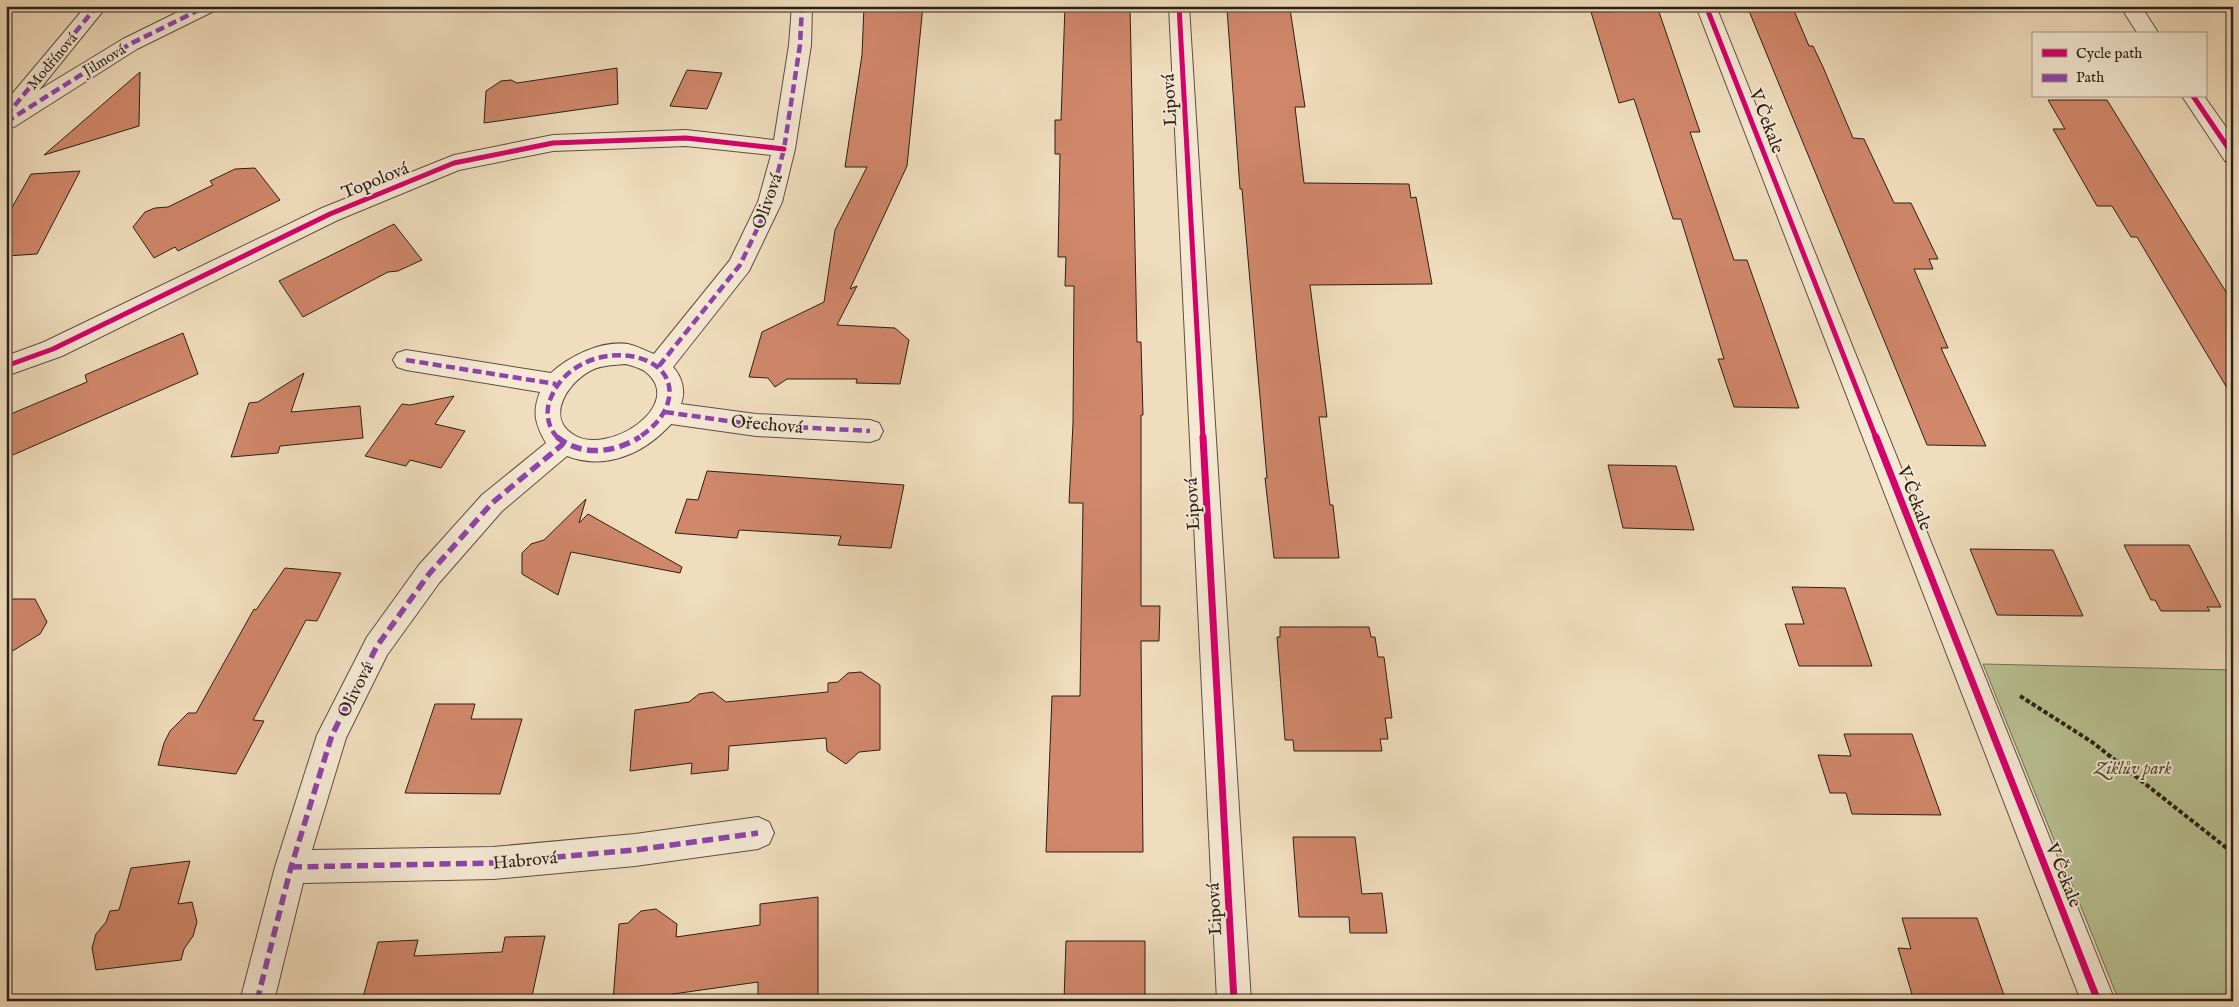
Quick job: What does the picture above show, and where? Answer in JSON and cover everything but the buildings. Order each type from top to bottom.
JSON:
[{"type":"street","name":"Modřínová","points":[[6,116],[97,6]]},
{"type":"street","name":"Jilmová","points":[[6,122],[130,44],[207,6]]},
{"type":"street","name":"Olivová","points":[[659,366],[740,265],[770,202],[784,149],[800,46],[802,6]]},
{"type":"street","name":"Lipová","points":[[1179,6],[1234,1001]]},
{"type":"street","name":"V Čekale","points":[[1706,6],[2098,1001]]},
{"type":"street","points":[[2130,6],[2148,32]]},
{"type":"street","points":[[2195,98],[2222,123],[2233,155]]},
{"type":"street","name":"Topolová","points":[[6,366],[53,349],[330,214],[454,163],[553,143],[686,138],[784,149]]},
{"type":"street","points":[[627,354],[645,358],[659,366],[666,375],[670,387],[670,399],[665,412],[654,427],[638,439],[619,448],[599,451],[580,450],[563,444],[552,432],[546,417],[548,400],[556,384],[570,371],[588,361],[607,355],[627,354]]},
{"type":"street","points":[[406,360],[556,384]]},
{"type":"street","name":"Ořechová","points":[[665,412],[756,425],[870,431]]},
{"type":"street","name":"Olivová","points":[[257,1001],[291,867],[332,735],[377,646],[429,574],[492,503],[563,444]]},
{"type":"street","name":"Habrová","points":[[291,867],[493,863],[635,850],[758,833]]},
{"type":"path","points":[[1966,670],[2012,691],[2092,742],[2233,852]]},
{"type":"green space","name":"Ziklův park","points":[[1983,664],[2233,670],[2233,1001],[2119,1001]]},
{"type":"marked path","points":[[6,116],[97,6]]},
{"type":"marked path","points":[[6,122],[130,44],[207,6]]},
{"type":"marked path","points":[[659,366],[740,265],[770,202],[784,149],[800,45],[802,6]]},
{"type":"marked path","points":[[627,354],[655,364],[668,379],[670,397],[663,415],[648,432],[627,444],[604,451],[579,449],[565,443],[555,435],[549,425],[547,414],[548,403],[560,381],[570,371],[590,360],[604,356],[627,354]]},
{"type":"marked path","points":[[406,360],[556,384]]},
{"type":"marked path","points":[[665,412],[756,425],[870,431]]},
{"type":"marked path","points":[[257,1001],[291,867],[332,735],[377,646],[429,574],[492,503],[563,444]]},
{"type":"marked path","points":[[291,867],[493,863],[635,850],[758,833]]},
{"type":"cycle path","points":[[1179,6],[1234,1001]]},
{"type":"cycle path","points":[[1706,6],[2098,1001]]},
{"type":"cycle path","points":[[2194,98],[2233,155]]},
{"type":"cycle path","points":[[6,366],[53,349],[330,214],[454,163],[553,143],[686,138],[784,149]]}]
